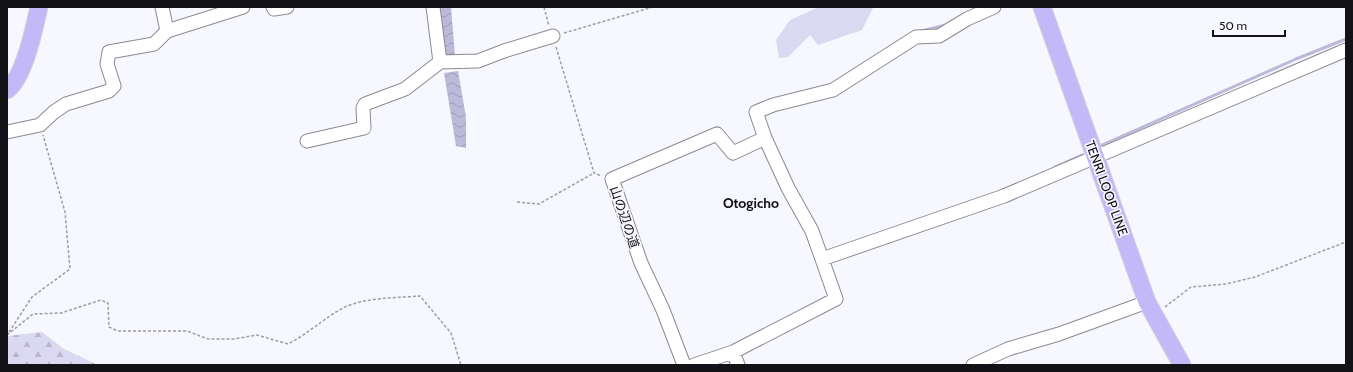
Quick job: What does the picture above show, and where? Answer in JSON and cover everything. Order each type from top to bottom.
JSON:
[{"type":"main road","points":[[7,90],[11,86],[26,55],[39,7]]},
{"type":"main road","name":"TENRI LOOP LINE","points":[[1042,7],[1147,302],[1182,365]]},
{"type":"street","points":[[162,7],[167,31]]},
{"type":"street","points":[[7,132],[40,125],[54,112],[66,104],[109,91],[114,86],[107,64],[109,52],[154,44],[167,31],[206,13],[243,7]]},
{"type":"street","points":[[433,7],[440,62]]},
{"type":"street","points":[[694,365],[733,352],[836,299],[812,231],[788,188],[765,138],[756,112],[833,90],[916,37],[939,36],[967,19],[994,7]]},
{"type":"street","points":[[307,141],[364,128],[363,108],[365,104],[405,89],[440,62],[478,61],[552,36]]},
{"type":"street","points":[[822,258],[1004,196],[1346,50]]},
{"type":"street","points":[[612,179],[711,135],[717,134],[733,153],[765,138]]},
{"type":"street","name":"山の辺の道","points":[[612,179],[641,263],[663,310],[684,365]]},
{"type":"street","points":[[973,365],[1008,349],[1059,334],[1147,302]]},
{"type":"street","points":[[733,352],[738,365]]},
{"type":"path","points":[[517,202],[539,204],[594,173],[544,7]]},
{"type":"path","points":[[552,36],[653,7]]},
{"type":"path","points":[[7,335],[32,297],[70,269],[65,212],[40,125]]},
{"type":"path","name":"山の辺の道","points":[[594,173],[612,179]]},
{"type":"path","points":[[1155,317],[1171,300],[1191,287],[1226,284],[1255,277],[1346,242]]},
{"type":"path","points":[[7,335],[33,314],[61,312],[101,300],[108,303],[109,327],[118,331],[187,331],[208,339],[257,335],[288,344],[303,336],[344,308],[361,301],[420,296],[451,333],[462,365]]},
{"type":"green space","points":[[819,7],[873,8],[862,30],[818,45],[810,35],[788,57],[779,58],[776,40],[790,20]]},
{"type":"green space","points":[[42,332],[64,349],[98,365],[7,365],[7,336]]},
{"type":"water","points":[[438,7],[451,7],[455,56],[445,56]]},
{"type":"water","points":[[458,71],[466,117],[466,148],[456,146],[444,73]]},
{"type":"waterway","points":[[917,32],[946,25]]},
{"type":"waterway","points":[[1102,145],[1296,59],[1346,39]]},
{"type":"waterway","points":[[1055,167],[1082,155]]},
{"type":"district","name":"Otogicho","points":[[751,203]]}]
